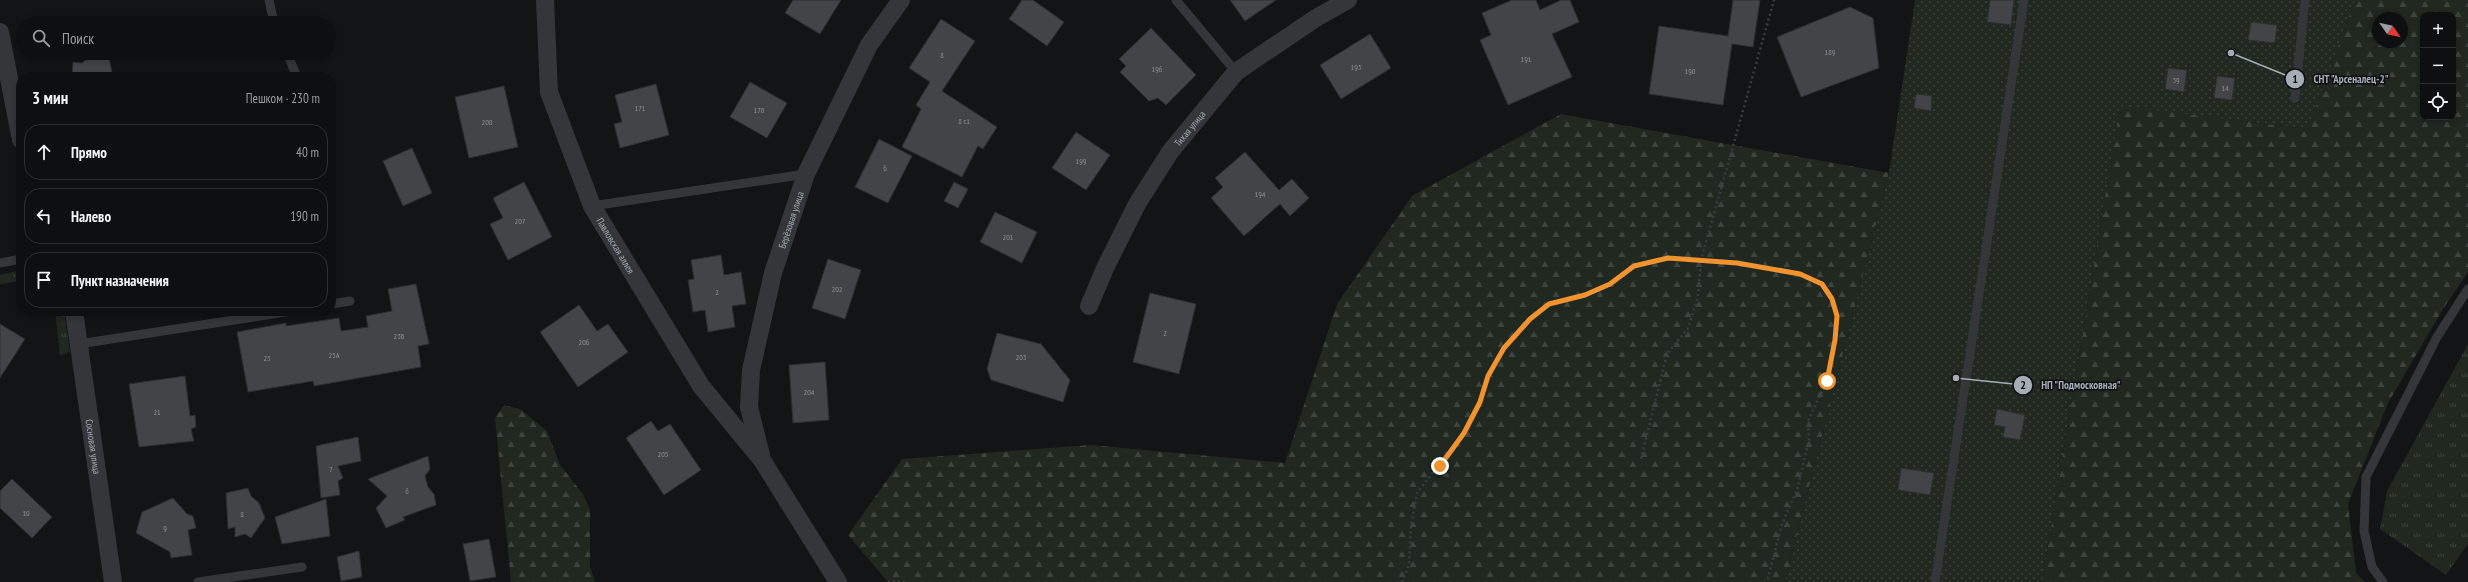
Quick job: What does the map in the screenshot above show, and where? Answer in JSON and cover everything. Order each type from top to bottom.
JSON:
[{"type":"street","name":"Павловская аллея","points":[[545,0],[549,92],[592,206],[701,386],[762,460]]},
{"type":"street","name":"Берёзовая улица","points":[[762,460],[749,407],[751,370],[773,273],[806,174],[869,45],[901,0]]},
{"type":"street","name":"Тихая улица","points":[[1089,306],[1106,266],[1145,191],[1170,152],[1236,72],[1316,18],[1348,0]]},
{"type":"street","points":[[0,32],[16,114]]},
{"type":"street","name":"Сосновая улица","points":[[75,316],[114,582]]},
{"type":"street","points":[[762,460],[838,582]]},
{"type":"lane","points":[[268,0],[272,16]]},
{"type":"lane","points":[[1176,0],[1236,72]]},
{"type":"lane","points":[[1935,582],[2024,0]]},
{"type":"lane","points":[[2295,98],[2304,0]]},
{"type":"lane","points":[[290,60],[295,72]]},
{"type":"lane","points":[[592,206],[806,174]]},
{"type":"lane","points":[[0,263],[16,260]]},
{"type":"lane","points":[[2383,582],[2372,567],[2364,531],[2366,477],[2437,337],[2468,289]]},
{"type":"lane","points":[[336,303],[350,301]]},
{"type":"lane","points":[[79,344],[260,316]]},
{"type":"lane","points":[[198,582],[302,567]]},
{"type":"path","points":[[1641,459],[1667,354],[1688,328],[1698,297],[1700,260],[1774,0]]},
{"type":"path","points":[[1402,582],[1409,565],[1411,525],[1418,493],[1464,433],[1480,402],[1488,376],[1504,348],[1530,319],[1549,304],[1585,295],[1610,284],[1634,266],[1668,258],[1737,263],[1800,274],[1822,284],[1832,299],[1837,316],[1835,340],[1827,381],[1808,422],[1809,440],[1797,490],[1782,524],[1767,582]]},
{"type":"path","points":[[888,582],[908,582]]},
{"type":"green space","points":[[1915,0],[2355,0],[2308,129],[2120,106],[2042,582],[1785,582],[1889,173]]},
{"type":"green space","points":[[2355,0],[2468,0],[2468,272],[2443,309],[2388,403],[2348,504],[2356,573],[2365,582],[2042,582],[2120,105],[2307,129]]},
{"type":"green space","points":[[1561,114],[1889,173],[1785,582],[888,582],[848,535],[902,459],[1091,445],[1285,463],[1337,304],[1412,196]]},
{"type":"green space","points":[[16,271],[16,282],[0,284],[0,275]]},
{"type":"green space","points":[[56,316],[65,316],[70,352],[60,355]]},
{"type":"green space","points":[[2468,344],[2468,544],[2446,575],[2380,529],[2387,491]]},
{"type":"green space","points":[[504,405],[520,409],[547,431],[560,465],[583,494],[590,510],[590,566],[595,582],[511,582],[495,418]]},
{"type":"building","points":[[793,0],[841,0],[820,34],[785,13]]},
{"type":"building","points":[[1022,0],[1033,0],[1064,22],[1047,46],[1009,19]]},
{"type":"building","points":[[1230,0],[1276,0],[1245,21]]},
{"type":"building","points":[[1512,0],[1536,0],[1540,10],[1561,0],[1570,0],[1579,22],[1552,34],[1572,77],[1508,105],[1480,40],[1491,35],[1482,13]]},
{"type":"building","points":[[1733,0],[1760,0],[1753,47],[1732,44],[1723,105],[1649,94],[1659,26],[1728,36]]},
{"type":"building","points":[[1990,0],[2014,0],[2011,25],[1987,22]]},
{"type":"building","points":[[1850,7],[1873,18],[1879,68],[1801,97],[1777,37]]},
{"type":"building","points":[[941,19],[975,41],[942,91],[997,127],[983,149],[978,146],[962,177],[902,147],[921,109],[916,105],[930,82],[909,68]]},
{"type":"building","points":[[2251,22],[2277,25],[2275,43],[2248,40]]},
{"type":"building","points":[[1151,28],[1196,75],[1166,105],[1158,98],[1149,101],[1120,72],[1126,66],[1119,59]]},
{"type":"building","points":[[1370,34],[1391,68],[1341,99],[1320,65]]},
{"type":"building","points":[[86,60],[109,60],[112,72],[72,72],[73,62],[82,63]]},
{"type":"building","points":[[2168,68],[2187,70],[2184,92],[2165,89]]},
{"type":"building","points":[[2217,76],[2235,78],[2232,100],[2214,98]]},
{"type":"building","points":[[750,82],[787,103],[767,138],[730,117]]},
{"type":"building","points":[[656,84],[669,135],[620,148],[614,124],[622,122],[615,95]]},
{"type":"building","points":[[504,86],[518,147],[469,158],[455,97]]},
{"type":"building","points":[[1916,94],[1932,96],[1931,111],[1914,108]]},
{"type":"building","points":[[1076,132],[1110,155],[1086,190],[1052,168]]},
{"type":"building","points":[[879,139],[912,156],[888,203],[855,187]]},
{"type":"building","points":[[412,148],[432,193],[403,206],[383,161]]},
{"type":"building","points":[[1245,152],[1279,190],[1292,179],[1309,198],[1290,216],[1280,204],[1244,236],[1211,198],[1223,187],[1215,178]]},
{"type":"building","points":[[524,182],[552,237],[508,260],[490,224],[503,218],[493,198]]},
{"type":"building","points":[[954,182],[968,189],[958,208],[944,201]]},
{"type":"building","points":[[995,212],[1037,232],[1022,263],[980,242]]},
{"type":"building","points":[[721,255],[724,275],[741,272],[746,304],[732,306],[735,327],[708,332],[705,310],[693,312],[688,280],[694,279],[691,260]]},
{"type":"building","points":[[828,259],[861,270],[845,319],[812,308]]},
{"type":"building","points":[[416,284],[429,344],[418,346],[421,367],[314,386],[313,381],[248,392],[237,332],[286,323],[286,326],[339,318],[341,331],[368,327],[366,316],[392,311],[388,289]]},
{"type":"building","points":[[1150,293],[1196,304],[1179,374],[1133,362]]},
{"type":"building","points":[[579,305],[597,331],[608,324],[628,352],[578,387],[540,332]]},
{"type":"building","points":[[0,324],[25,339],[0,378]]},
{"type":"building","points":[[997,333],[1041,344],[1070,380],[1063,402],[991,380],[987,369]]},
{"type":"building","points":[[825,362],[829,420],[793,423],[789,365]]},
{"type":"building","points":[[185,376],[190,416],[195,415],[196,427],[191,429],[194,441],[139,447],[129,384]]},
{"type":"building","points":[[1997,409],[2025,415],[2020,440],[2003,437],[2005,427],[1994,425]]},
{"type":"building","points":[[651,421],[658,431],[670,424],[701,470],[664,495],[626,438]]},
{"type":"building","points":[[358,437],[361,461],[338,466],[343,478],[338,481],[340,495],[321,498],[316,446]]},
{"type":"building","points":[[428,456],[430,469],[425,476],[428,487],[434,494],[436,505],[403,517],[405,520],[386,528],[376,508],[387,496],[368,479]]},
{"type":"building","points":[[1901,468],[1934,473],[1930,495],[1898,490]]},
{"type":"building","points":[[12,479],[52,517],[32,538],[0,508],[0,491]]},
{"type":"building","points":[[248,488],[251,496],[259,503],[265,518],[251,538],[245,534],[235,537],[235,527],[228,529],[226,493]]},
{"type":"building","points":[[173,498],[187,514],[193,516],[196,528],[188,530],[192,555],[171,558],[170,552],[136,533],[142,512]]},
{"type":"building","points":[[326,499],[330,536],[282,544],[275,517]]},
{"type":"building","points":[[489,539],[496,577],[470,581],[463,544]]},
{"type":"building","points":[[359,551],[362,577],[341,581],[337,557]]},
{"type":"place","name":"СНТ \"Арсеналец-2\"","points":[[2231,53]]},
{"type":"place","name":"НП \"Подмосковная\"","points":[[1956,378]]},
{"type":"route","points":[[1440,466],[1464,433],[1480,402],[1488,376],[1504,348],[1530,319],[1549,304],[1585,295],[1610,284],[1634,266],[1668,258],[1737,263],[1800,274],[1822,284],[1832,299],[1837,316],[1835,340],[1827,381]]}]
